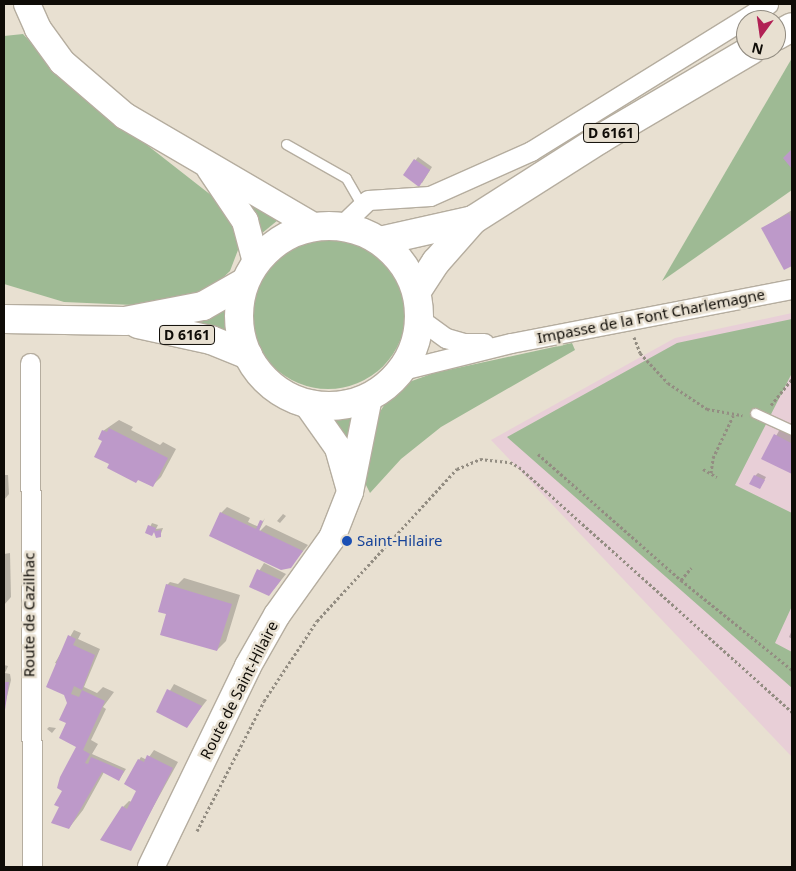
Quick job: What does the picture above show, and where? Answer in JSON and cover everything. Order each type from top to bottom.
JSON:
[{"type":"main road","points":[[27,4],[38,29],[62,62],[125,116],[208,166],[242,182],[314,226]]},
{"type":"main road","name":"D 6161","points":[[417,291],[436,262],[473,220],[600,139],[736,59]]},
{"type":"main road","points":[[208,166],[245,221],[250,272],[239,322],[248,355],[257,372],[274,388],[307,404],[340,406],[369,397],[384,388],[402,370],[414,348],[421,320],[417,291],[406,267],[380,240],[341,226],[314,226],[278,240],[250,272]]},
{"type":"main road","name":"D 6161","points":[[380,240],[473,220]]},
{"type":"main road","name":"D 6161","points":[[125,321],[203,306],[250,272]]},
{"type":"main road","name":"D 6161","points":[[4,319],[125,321],[211,340],[248,355]]},
{"type":"main road","name":"Route de Saint-Hilaire","points":[[151,867],[248,666],[278,615],[332,538],[350,492],[369,397]]},
{"type":"main road","points":[[307,404],[338,448],[350,492]]},
{"type":"street","points":[[341,226],[368,200],[386,197],[430,196],[531,151],[768,4]]},
{"type":"street","name":"Impasse de la Font Charlemagne","points":[[511,343],[792,289]]},
{"type":"street","points":[[421,320],[446,338],[464,343],[511,343]]},
{"type":"street","points":[[402,370],[511,343]]},
{"type":"street","name":"Route de Cazilhac","points":[[30,363],[32,867]]},
{"type":"lane","points":[[286,144],[346,178],[362,206]]},
{"type":"lane","points":[[755,413],[792,430]]},
{"type":"path","points":[[627,321],[640,353],[658,374],[707,409],[734,416],[755,413],[778,399],[792,379]]},
{"type":"path","points":[[711,473],[713,458],[734,416]]},
{"type":"path","points":[[538,454],[681,580],[792,670]]},
{"type":"path","points":[[197,831],[264,701],[317,621],[457,469],[480,459],[510,462],[519,467],[792,712]]},
{"type":"path","points":[[703,469],[717,477]]},
{"type":"path","points":[[681,580],[691,568]]},
{"type":"shaded area","points":[[792,313],[792,757],[491,440],[675,338]]},
{"type":"green space","points":[[23,34],[69,84],[216,199],[236,230],[238,250],[230,271],[210,290],[156,306],[64,302],[4,284],[4,36]]},
{"type":"green space","points":[[792,58],[792,190],[662,281]]},
{"type":"green space","points":[[246,199],[278,220],[261,234]]},
{"type":"green space","points":[[328,233],[358,239],[371,246],[383,256],[393,268],[400,281],[406,311],[400,341],[393,354],[383,366],[371,376],[358,383],[328,389],[298,383],[285,376],[273,366],[263,354],[256,341],[250,311],[256,281],[263,268],[273,256],[285,246],[298,239]]},
{"type":"green space","points":[[224,305],[228,336],[181,322]]},
{"type":"green space","points":[[792,319],[792,373],[735,485],[792,513],[792,606],[775,643],[792,652],[792,688],[507,437],[677,343]]},
{"type":"green space","points":[[572,343],[575,350],[441,427],[401,459],[370,493],[364,481],[376,418],[388,399],[409,382],[434,373]]},
{"type":"green space","points":[[355,415],[352,460],[333,419]]},
{"type":"building","points":[[792,149],[792,169],[783,158]]},
{"type":"building","points":[[414,159],[430,170],[419,187],[403,175]]},
{"type":"building","points":[[789,213],[792,220],[792,266],[784,270],[761,228]]},
{"type":"building","points":[[109,428],[168,458],[153,487],[138,480],[136,483],[107,468],[109,464],[94,457],[102,441],[98,439],[102,430],[107,432]]},
{"type":"building","points":[[774,434],[791,443],[792,474],[761,459]]},
{"type":"building","points":[[754,475],[765,480],[760,489],[749,484]]},
{"type":"building","points":[[220,512],[256,529],[260,520],[263,521],[259,530],[303,551],[291,568],[281,570],[209,536]]},
{"type":"building","points":[[148,525],[156,528],[155,531],[161,530],[161,537],[156,538],[154,532],[152,536],[145,533]]},
{"type":"building","points":[[257,569],[281,580],[269,596],[249,587]]},
{"type":"building","points":[[166,584],[232,604],[217,651],[160,635],[166,614],[158,612]]},
{"type":"building","points":[[68,635],[76,639],[73,645],[95,655],[82,690],[105,701],[83,750],[90,754],[85,763],[88,764],[91,757],[124,771],[119,781],[102,772],[69,829],[51,823],[59,807],[54,805],[62,791],[57,788],[60,777],[76,747],[59,738],[66,723],[59,720],[67,703],[64,695],[46,687]],"holes":[[[74,686],[82,690],[79,697],[71,694]]]},
{"type":"building","points":[[4,682],[9,682],[5,710],[4,710]]},
{"type":"building","points":[[167,689],[202,706],[187,728],[156,712]]},
{"type":"building","points":[[147,755],[173,768],[131,851],[100,840],[122,806],[127,809],[136,791],[124,784],[138,759],[144,762]]},
{"type":"place","name":"Saint-Hilaire","points":[[347,541]]}]
